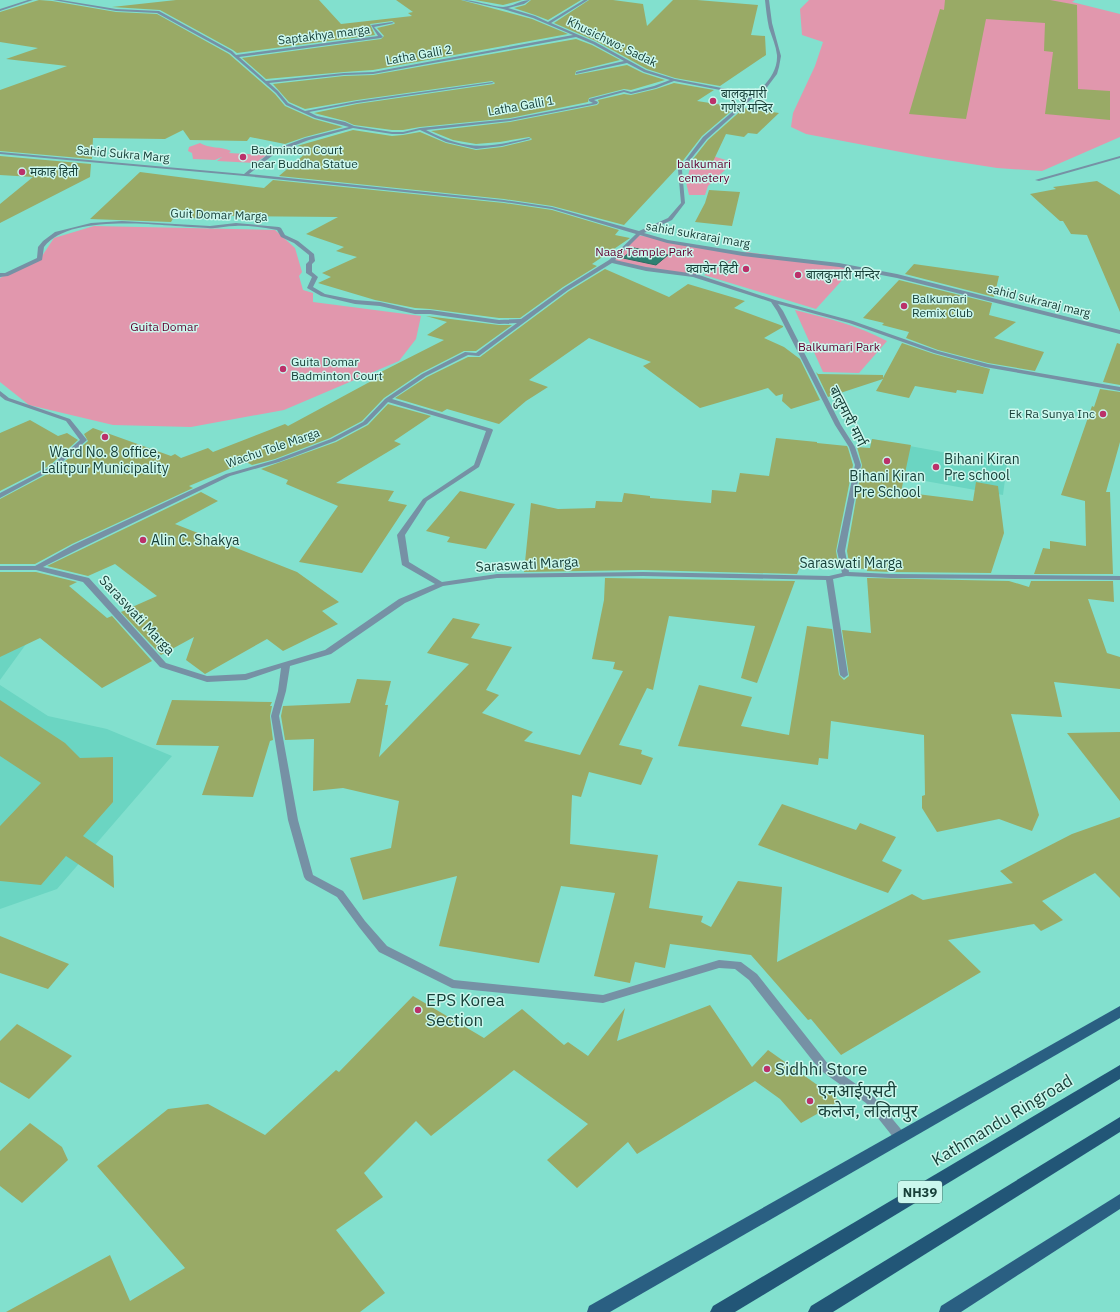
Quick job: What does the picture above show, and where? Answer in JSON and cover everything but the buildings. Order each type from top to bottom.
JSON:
[{"type":"highway","name":"Kathmandu Ringroad","points":[[719,1312],[1120,1071]]},
{"type":"highway","points":[[817,1312],[1120,1124]]},
{"type":"main road","points":[[595,1312],[901,1138],[1120,1011]]},
{"type":"main road","points":[[947,1312],[1120,1201]]},
{"type":"street","points":[[0,10],[31,0]]},
{"type":"street","name":"Latha Galli 1","points":[[55,0],[116,10],[158,12],[231,52],[287,104],[303,112],[353,127],[392,133],[510,120],[597,103],[590,100],[624,91],[631,93],[655,87],[674,80]]},
{"type":"street","name":"Khusichwo: Sadak","points":[[464,0],[504,8],[550,23],[575,36],[594,43],[626,62],[645,71],[674,80],[754,95]]},
{"type":"street","points":[[504,8],[523,3],[528,0]]},
{"type":"street","points":[[550,23],[586,0]]},
{"type":"street","name":"Wachu Tole Marga","points":[[36,568],[76,547],[228,475],[278,461],[333,440],[365,423],[387,400],[424,375],[467,353],[477,355],[566,289],[611,261],[638,234],[670,219],[683,204],[680,170],[705,138],[754,95],[763,90],[775,73],[779,60],[778,48],[768,13],[767,0]]},
{"type":"street","name":"Saptakhya marga","points":[[236,56],[381,37],[372,26],[392,23]]},
{"type":"street","name":"Latha Galli 2","points":[[265,82],[386,71],[575,36]]},
{"type":"street","points":[[577,73],[626,62]]},
{"type":"street","points":[[303,112],[356,102],[492,83]]},
{"type":"street","points":[[245,175],[274,151],[307,139],[353,127]]},
{"type":"street","points":[[420,129],[442,139],[476,150],[529,139]]},
{"type":"street","name":"Sahid Sukra Marg","points":[[0,154],[245,175]]},
{"type":"street","points":[[1038,180],[1120,157]]},
{"type":"street","name":"sahid sukraraj marg","points":[[245,175],[504,200],[570,212],[638,234],[666,241],[743,254],[839,265],[897,276],[1120,332]]},
{"type":"street","name":"Guit Domar Marga","points":[[0,276],[40,259],[41,246],[57,233],[83,225],[122,222],[210,227],[236,224],[279,229],[283,236],[296,242],[312,255],[312,260],[309,264],[309,274],[315,277],[310,288],[323,295],[355,302],[380,304],[415,312],[430,312],[499,322],[523,321]]},
{"type":"street","points":[[611,261],[646,269],[694,275],[773,302],[851,322],[906,340],[936,352],[987,366],[1120,389]]},
{"type":"street","name":"बालुमारी मार्ग","points":[[773,302],[780,311],[838,425],[852,447],[858,465],[841,551],[846,574]]},
{"type":"street","points":[[0,393],[8,400],[68,420],[84,440],[52,468],[0,496]]},
{"type":"street","points":[[387,400],[490,430],[477,466],[425,500],[401,535],[404,563],[441,584]]},
{"type":"street","name":"Saraswati Marga","points":[[0,568],[36,568],[86,580],[163,665],[207,679],[246,677],[328,652],[402,602],[441,584],[497,576],[643,574],[829,578],[846,574],[891,576],[1120,578]]},
{"type":"street","points":[[829,578],[844,675]]},
{"type":"street","points":[[286,664],[282,691],[275,716],[293,820],[309,877],[340,894],[383,949],[452,984],[603,999],[719,964],[737,965],[753,977],[824,1067],[870,1100],[901,1138]]},
{"type":"shaded area","name":"Bihani Kiran Pre school","points":[[872,439],[1007,464],[1003,495],[864,470]]},
{"type":"shaded area","points":[[0,611],[29,640],[0,680]]},
{"type":"shaded area","points":[[0,685],[48,716],[107,729],[172,756],[57,889],[0,909]]},
{"type":"green space","points":[[809,0],[1075,0],[1072,2],[1120,14],[1120,137],[1042,171],[997,168],[927,157],[806,134],[791,127],[793,113],[815,66],[823,42],[802,35],[800,9]]},
{"type":"green space","points":[[200,143],[231,151],[229,153],[267,155],[255,163],[217,161],[222,157],[215,160],[193,159],[192,153],[188,151],[189,147]]},
{"type":"green space","name":"balkumari cemetery","points":[[709,155],[726,160],[725,170],[708,186],[705,195],[689,195],[686,182],[691,165]]},
{"type":"green space","name":"Guita Domar","points":[[94,226],[275,230],[295,248],[302,272],[299,276],[303,290],[313,293],[313,302],[421,316],[416,339],[399,361],[284,410],[191,427],[113,425],[29,405],[0,382],[0,278],[42,256],[54,238]]},
{"type":"green space","name":"Naag Temple Park","points":[[637,235],[743,254],[747,252],[854,267],[816,309],[704,275],[734,258],[694,275],[613,262]]},
{"type":"green space","name":"Balkumari Park","points":[[795,310],[853,326],[887,341],[859,373],[823,372]]},
{"type":"water","points":[[634,248],[668,255],[656,265],[623,258]]},
{"type":"place","name":"बालकुमारी गणेश मन्दिर","points":[[713,101]]},
{"type":"place","name":"Badminton Court near Buddha Statue","points":[[243,157]]},
{"type":"place","name":"मकाह हिती","points":[[22,172]]},
{"type":"place","name":"क्वाचेन हिटी","points":[[746,269]]},
{"type":"place","name":"बालकुमारी मन्दिर","points":[[798,275]]},
{"type":"place","name":"Balkumari Remix Club","points":[[904,306]]},
{"type":"place","name":"Guita Domar Badminton Court","points":[[283,369]]},
{"type":"place","name":"Ek Ra Sunya Inc","points":[[1103,414]]},
{"type":"place","name":"Ward No. 8 office, Lalitpur Municipality","points":[[105,437]]},
{"type":"place","name":"Bihani Kiran Pre School","points":[[887,461]]},
{"type":"place","name":"Bihani Kiran Pre school","points":[[936,467]]},
{"type":"place","name":"Alin C. Shakya","points":[[143,540]]},
{"type":"place","name":"EPS Korea Section","points":[[418,1010]]},
{"type":"place","name":"Sidhhi Store","points":[[767,1069]]},
{"type":"place","name":"एनआईएसटी कलेज, ललितपुर","points":[[810,1101]]}]
